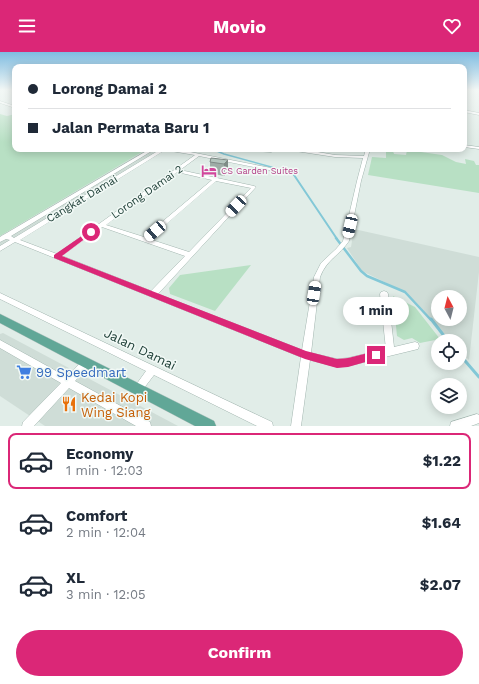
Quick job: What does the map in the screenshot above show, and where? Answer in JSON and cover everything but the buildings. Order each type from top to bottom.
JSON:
[{"type":"main road","points":[[0,318],[209,426]]},
{"type":"street","points":[[467,112],[479,114]]},
{"type":"street","points":[[467,146],[479,148]]},
{"type":"street","name":"Cangkat Damai","points":[[3,238],[148,152]]},
{"type":"street","name":"Cangkat Damai","points":[[0,249],[159,152]]},
{"type":"street","points":[[183,152],[269,169]]},
{"type":"street","points":[[314,152],[335,156],[365,157]]},
{"type":"street","points":[[296,426],[317,277],[323,263],[331,254],[342,247],[346,241],[367,152]]},
{"type":"street","name":"Lorong Damai 2","points":[[57,257],[178,171],[198,155]]},
{"type":"street","points":[[152,295],[254,187],[178,171]]},
{"type":"street","points":[[144,240],[215,179]]},
{"type":"street","points":[[101,225],[190,255]]},
{"type":"street","points":[[3,238],[15,240],[305,355],[337,363],[348,362],[415,346]]},
{"type":"street","points":[[384,294],[390,352]]},
{"type":"street","name":"Jalan Damai","points":[[0,296],[268,426]]},
{"type":"street","points":[[0,344],[146,426]]},
{"type":"street","points":[[28,426],[86,363]]},
{"type":"street","points":[[138,389],[152,370]]},
{"type":"street","points":[[455,426],[477,419]]},
{"type":"shaded area","points":[[142,152],[155,152],[0,246],[0,236]]},
{"type":"shaded area","points":[[354,229],[479,257],[479,272],[469,360],[467,358],[467,334],[444,334],[437,326],[467,326],[467,290],[431,290],[431,320],[405,292],[362,271],[347,248],[351,247]]},
{"type":"shaded area","points":[[3,333],[178,426],[45,426],[0,396],[0,334]]},
{"type":"green space","points":[[0,114],[7,116],[12,115],[12,152],[142,152],[0,236]]},
{"type":"green space","points":[[386,152],[406,155],[407,152],[421,152],[442,155],[456,162],[466,164],[465,159],[474,161],[476,165],[479,165],[479,193],[368,175],[372,157],[386,158]]},
{"type":"green space","points":[[251,265],[215,311],[170,294],[169,288],[180,275]]},
{"type":"green space","points":[[393,296],[415,307],[436,334],[431,334],[431,341],[420,343],[412,338],[404,340],[397,336]]},
{"type":"waterway","points":[[219,152],[293,173],[295,176]]},
{"type":"waterway","points":[[294,175],[337,239]]},
{"type":"waterway","points":[[336,238],[361,271],[367,276],[405,292],[431,320]]},
{"type":"waterway","points":[[436,326],[443,334]]},
{"type":"waterway","points":[[467,363],[479,377]]},
{"type":"place","name":"CS Garden Suites","points":[[209,171]]},
{"type":"place","name":"99 Speedmart","points":[[24,372]]},
{"type":"place","name":"Kedai Kopi Wing Siang","points":[[69,404]]},
{"type":"route","points":[[91,232],[57,257],[305,355],[337,363],[348,362],[376,355]]}]
